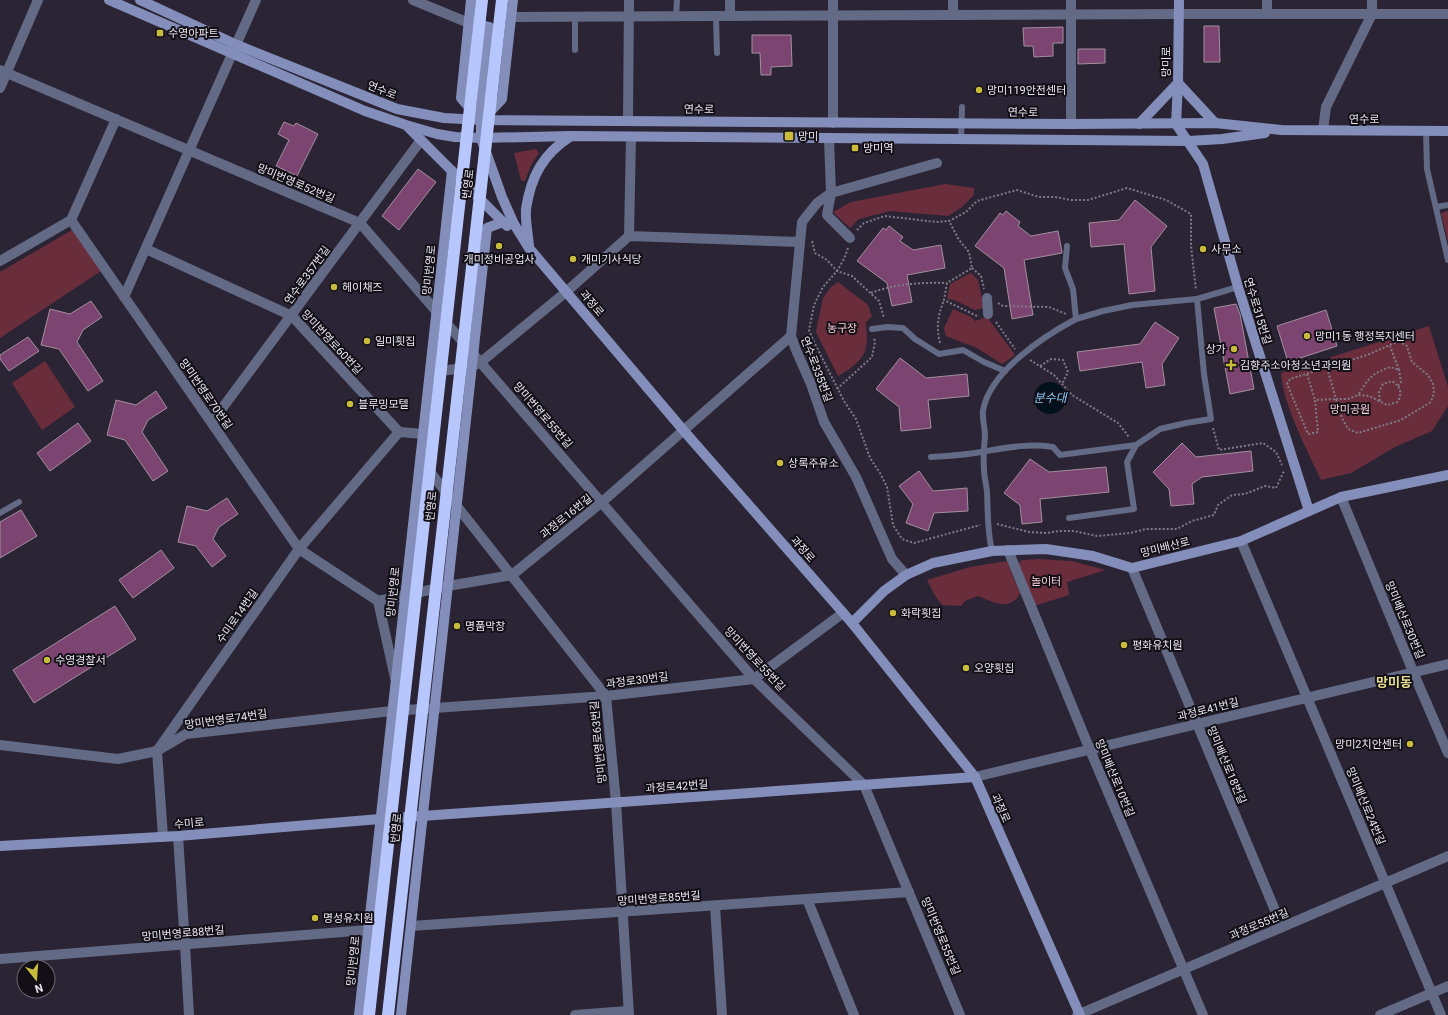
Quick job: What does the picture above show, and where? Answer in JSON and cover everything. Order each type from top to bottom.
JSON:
[{"type":"highway","name":"번영로","points":[[370,1015],[482,0]]},
{"type":"highway","name":"번영로","points":[[388,1015],[502,0]]},
{"type":"street","points":[[0,88],[3,71],[38,0]]},
{"type":"street","name":"연수로","points":[[109,0],[233,55],[366,111],[406,126],[455,137],[481,138],[571,136],[1188,142],[1222,139],[1281,130]]},
{"type":"street","name":"연수로","points":[[140,0],[237,45],[397,109],[444,118],[481,120],[628,120],[833,123],[1215,123],[1281,130],[1448,131]]},
{"type":"street","points":[[124,297],[233,55],[256,0]]},
{"type":"street","points":[[412,0],[469,23]]},
{"type":"street","points":[[471,0],[461,98],[481,120],[502,99],[513,0]]},
{"type":"street","points":[[628,120],[629,0]]},
{"type":"street","points":[[730,0],[730,16]]},
{"type":"street","points":[[833,0],[833,123]]},
{"type":"street","points":[[953,0],[953,15]]},
{"type":"street","points":[[1071,0],[1071,124]]},
{"type":"street","name":"망미로","points":[[1176,124],[1179,0]]},
{"type":"street","points":[[1267,0],[1267,14]]},
{"type":"street","points":[[1323,130],[1326,107],[1372,14],[1372,0]]},
{"type":"street","points":[[511,17],[1448,14]]},
{"type":"street","name":"과정로","points":[[469,23],[489,27],[481,107],[481,138],[502,197],[514,224],[529,248],[566,292],[684,431],[852,623],[974,778],[1079,1015]]},
{"type":"street","name":"망미번영로52번길","points":[[3,71],[360,223],[473,353]]},
{"type":"street","points":[[1139,124],[1178,83],[1215,123]]},
{"type":"street","points":[[0,261],[71,220],[116,119]]},
{"type":"street","name":"연수로315번길","points":[[1176,124],[1203,164],[1238,287],[1309,511]]},
{"type":"street","points":[[406,126],[529,248]]},
{"type":"street","points":[[529,248],[526,210],[534,178],[542,162],[558,144],[571,136]]},
{"type":"street","points":[[629,236],[631,137]]},
{"type":"street","points":[[829,139],[830,193],[827,214],[850,238]]},
{"type":"street","name":"연수로357번길","points":[[212,422],[421,140]]},
{"type":"street","points":[[830,193],[937,163]]},
{"type":"street","name":"망미번영로","points":[[359,1015],[452,171]]},
{"type":"street","name":"연수로335번길","points":[[830,193],[817,203],[802,222],[791,336],[811,384],[824,422],[856,477],[892,559],[906,575]]},
{"type":"street","name":"망미번영로70번길","points":[[71,220],[299,549],[378,601]]},
{"type":"street","points":[[401,1015],[487,228],[503,222]]},
{"type":"street","points":[[429,373],[471,367],[481,362],[566,292],[629,236],[800,242]]},
{"type":"street","name":"망미번영로60번길","points":[[146,249],[292,316],[399,432]]},
{"type":"street","points":[[987,298],[988,314]]},
{"type":"street","name":"과정로16번길","points":[[405,596],[448,586],[512,575],[602,502],[791,336]]},
{"type":"street","name":"망미번영로55번길","points":[[473,353],[754,678],[864,785],[960,1015]]},
{"type":"street","points":[[399,432],[423,434]]},
{"type":"street","name":"수미로14번길","points":[[157,751],[299,549],[399,432]]},
{"type":"street","name":"망미번영로63번길","points":[[420,459],[606,696],[616,802],[629,1013]]},
{"type":"street","name":"망미배산로","points":[[852,623],[884,592],[906,575],[933,563],[1008,550],[1046,549],[1085,555],[1132,568],[1241,541],[1341,497],[1448,475]]},
{"type":"street","name":"망미배산로30번길","points":[[1341,497],[1413,673],[1448,753]]},
{"type":"street","name":"망미배산로24번길","points":[[1241,541],[1441,1015]]},
{"type":"street","name":"망미배산로10번길","points":[[1008,550],[1090,750],[1203,1015]]},
{"type":"street","name":"망미배산로18번길","points":[[1132,568],[1282,928]]},
{"type":"street","points":[[396,680],[378,601],[405,596]]},
{"type":"street","name":"과정로30번길","points":[[412,710],[606,696],[754,678],[843,613]]},
{"type":"street","name":"과정로41번길","points":[[974,778],[1448,664]]},
{"type":"street","name":"망미번영로74번길","points":[[0,745],[118,759],[157,751],[186,734],[412,710]]},
{"type":"street","points":[[157,751],[163,837]]},
{"type":"street","name":"과정로42번길","points":[[380,819],[974,778]]},
{"type":"street","name":"수미로","points":[[0,846],[178,836],[380,819]]},
{"type":"street","points":[[178,836],[188,1015]]},
{"type":"street","name":"과정로55번길","points":[[1079,1015],[1448,856]]},
{"type":"street","name":"망미번영로85번길","points":[[411,926],[909,892]]},
{"type":"street","points":[[807,899],[854,1015]]},
{"type":"street","points":[[715,906],[722,1015]]},
{"type":"street","name":"망미번영로88번길","points":[[0,959],[368,930]]},
{"type":"street","points":[[1380,1015],[1448,986]]},
{"type":"street","points":[[575,1015],[629,1013]]},
{"type":"lane","points":[[676,17],[677,0]]},
{"type":"lane","points":[[716,16],[716,52]]},
{"type":"lane","points":[[575,17],[575,50]]},
{"type":"lane","points":[[961,140],[962,107]]},
{"type":"lane","points":[[1426,131],[1427,169],[1448,260]]},
{"type":"lane","points":[[1436,207],[1448,205]]},
{"type":"lane","points":[[1067,246],[1065,268],[1073,289],[1076,319]]},
{"type":"lane","points":[[992,552],[987,522],[987,490],[983,452],[985,435],[984,411],[991,390],[1005,371],[1021,356],[1053,331],[1076,319],[1103,311],[1132,305],[1197,299],[1238,287]]},
{"type":"lane","points":[[1069,518],[1134,509],[1128,462],[1136,446],[1160,429],[1211,419],[1204,374],[1197,299]]},
{"type":"lane","points":[[872,329],[887,327],[903,328],[915,339],[939,354],[963,350],[984,362],[1005,371]]},
{"type":"lane","points":[[932,457],[983,452],[995,449],[1038,444],[1053,447],[1060,455],[1136,446]]},
{"type":"lane","points":[[0,514],[19,502]]},
{"type":"path","points":[[1197,299],[1191,246],[1191,214],[1166,200],[1127,188],[1088,200],[1039,197],[1017,190],[977,201],[966,212],[949,221],[936,222],[885,216],[864,223],[850,238],[844,259],[837,271],[823,287],[814,305],[809,330],[837,388],[856,419],[870,458],[880,473],[887,488],[893,525],[902,539],[914,543],[970,529],[987,522],[1029,532],[1046,533],[1074,531],[1097,536],[1130,533],[1146,529],[1177,529],[1192,521],[1214,514],[1218,505],[1232,495],[1245,494],[1265,486],[1276,488],[1284,471],[1276,452],[1263,443],[1219,450],[1211,419]]},
{"type":"path","points":[[949,221],[959,240],[969,252],[972,268],[981,276],[987,298],[1003,306],[1050,307],[1076,319]]},
{"type":"path","points":[[811,237],[815,253],[827,260],[837,271],[852,276],[879,301],[887,327]]},
{"type":"path","points":[[871,294],[880,290],[930,282],[947,282],[972,268]]},
{"type":"path","points":[[939,354],[940,348],[937,322],[944,300],[947,282]]},
{"type":"path","points":[[944,300],[976,316],[988,314],[1021,356],[1054,375],[1072,395],[1118,422],[1136,446]]},
{"type":"path","points":[[837,388],[872,357],[875,342],[872,329]]},
{"type":"path","points":[[1307,374],[1315,400],[1318,432],[1308,434],[1287,384],[1290,380],[1307,374],[1367,355],[1399,341],[1407,346],[1412,362],[1428,375],[1433,384],[1434,393],[1431,402],[1401,420],[1358,432],[1348,429],[1342,418],[1327,368]]},
{"type":"path","points":[[1390,346],[1399,370],[1401,382],[1398,386]]},
{"type":"path","points":[[1040,366],[1051,359],[1063,360],[1068,372],[1062,384]]},
{"type":"path","points":[[1358,395],[1370,377],[1379,371],[1390,367],[1399,370]]},
{"type":"path","points":[[1315,400],[1348,399],[1358,395],[1369,396],[1387,405],[1398,402],[1401,393],[1398,386],[1392,381],[1383,384],[1379,392],[1380,401]]},
{"type":"green space","points":[[536,149],[539,153],[531,165],[525,181],[522,181],[514,153]]},
{"type":"green space","points":[[945,184],[974,188],[974,195],[962,207],[948,216],[890,211],[859,219],[850,228],[833,212],[851,202]]},
{"type":"green space","points":[[1448,211],[1448,241],[1441,213]]},
{"type":"green space","points":[[72,230],[101,271],[0,338],[0,272]]},
{"type":"green space","points":[[971,273],[978,280],[984,308],[975,310],[954,300],[947,299],[950,284]]},
{"type":"green space","name":"농구장","points":[[838,282],[868,305],[872,316],[866,322],[867,344],[863,356],[851,368],[838,376],[816,332],[823,298],[830,288]]},
{"type":"green space","points":[[953,309],[971,317],[975,321],[987,317],[1015,355],[1002,364],[977,348],[946,336],[944,328]]},
{"type":"green space","name":"망미공원","points":[[1429,326],[1448,387],[1448,406],[1432,431],[1395,447],[1351,473],[1321,480],[1291,413],[1286,399],[1281,373]]},
{"type":"green space","points":[[45,361],[75,407],[42,430],[12,383]]},
{"type":"green space","name":"놀이터","points":[[1039,559],[1071,561],[1106,570],[1067,582],[1069,595],[1034,606],[1017,564],[1022,560]]},
{"type":"green space","points":[[1007,561],[1020,593],[1016,599],[1006,604],[995,603],[978,596],[965,601],[961,606],[942,605],[934,594],[927,580],[970,567]]},
{"type":"water","name":"분수대","points":[[1050,382],[1061,387],[1066,398],[1061,409],[1050,414],[1039,409],[1034,398],[1039,387]]},
{"type":"building","points":[[1204,26],[1219,26],[1220,62],[1204,62]]},
{"type":"building","points":[[1063,27],[1063,43],[1053,43],[1053,56],[1034,57],[1033,46],[1024,46],[1023,28]]},
{"type":"building","points":[[752,35],[791,35],[792,66],[771,67],[771,75],[761,75],[760,53],[752,53]]},
{"type":"building","points":[[1078,49],[1105,49],[1105,63],[1078,64]]},
{"type":"building","points":[[284,122],[294,126],[296,123],[318,134],[297,176],[276,166],[289,140],[278,134]]},
{"type":"building","points":[[418,169],[436,182],[399,230],[382,216]]},
{"type":"building","points":[[1135,200],[1167,226],[1151,247],[1155,291],[1129,294],[1124,244],[1091,247],[1089,223],[1119,220]]},
{"type":"building","points":[[1006,211],[1020,222],[1018,226],[1031,236],[1058,231],[1062,252],[1024,260],[1033,315],[1012,319],[1004,268],[975,246],[1000,213],[1003,215]]},
{"type":"building","points":[[889,226],[903,237],[900,241],[913,250],[941,245],[945,268],[907,275],[912,302],[892,306],[887,283],[857,261],[883,228],[886,230]]},
{"type":"building","points":[[91,301],[102,317],[83,330],[77,342],[103,381],[88,391],[59,349],[41,345],[50,309],[70,314]]},
{"type":"building","name":"상가","points":[[1236,304],[1240,314],[1254,389],[1230,394],[1214,308]]},
{"type":"building","name":"망미1동 행정복지센터","points":[[1326,310],[1337,346],[1288,362],[1277,326]]},
{"type":"building","points":[[1155,322],[1179,338],[1162,364],[1165,385],[1146,388],[1142,362],[1080,371],[1077,352],[1140,344]]},
{"type":"building","points":[[28,337],[39,351],[9,371],[0,359],[0,355]]},
{"type":"building","points":[[900,358],[926,378],[967,374],[969,396],[928,400],[931,428],[901,431],[899,407],[876,389]]},
{"type":"building","points":[[156,391],[167,408],[148,420],[142,432],[168,471],[153,481],[125,440],[107,435],[116,400],[136,405]]},
{"type":"building","points":[[78,423],[91,441],[50,471],[37,453]]},
{"type":"building","points":[[1182,443],[1196,457],[1251,451],[1253,471],[1202,477],[1192,484],[1194,504],[1171,506],[1169,489],[1153,472]]},
{"type":"building","points":[[1030,459],[1049,472],[1106,467],[1109,492],[1040,499],[1042,522],[1022,524],[1020,505],[1004,493]]},
{"type":"building","points":[[919,471],[933,491],[967,488],[968,511],[934,513],[928,531],[906,523],[913,504],[899,486]]},
{"type":"building","points":[[227,498],[238,514],[219,527],[213,539],[226,556],[212,567],[196,546],[178,542],[187,506],[207,511]]},
{"type":"building","points":[[21,510],[37,536],[0,558],[0,522]]},
{"type":"building","points":[[161,550],[174,568],[133,598],[119,580]]},
{"type":"building","points":[[115,606],[136,639],[34,703],[13,670]]},
{"type":"place","name":"수영아파트","points":[[160,33]]},
{"type":"place","name":"망미119안전센터","points":[[979,90]]},
{"type":"place","name":"망미","points":[[789,136]]},
{"type":"place","name":"망미역","points":[[855,148]]},
{"type":"place","name":"개미정비공업사","points":[[499,246]]},
{"type":"place","name":"사무소","points":[[1203,249]]},
{"type":"place","name":"개미기사식당","points":[[573,259]]},
{"type":"place","name":"헤이채즈","points":[[334,287]]},
{"type":"place","name":"망미1동 행정복지센터","points":[[1307,336]]},
{"type":"place","name":"일미횟집","points":[[367,341]]},
{"type":"place","name":"상가","points":[[1234,349]]},
{"type":"place","name":"김향주소아청소년과의원","points":[[1231,365]]},
{"type":"place","name":"블루밍모텔","points":[[350,404]]},
{"type":"place","name":"상록주유소","points":[[780,463]]},
{"type":"place","name":"화락횟집","points":[[893,613]]},
{"type":"place","name":"명품막창","points":[[457,626]]},
{"type":"place","name":"평화유치원","points":[[1124,645]]},
{"type":"place","name":"수영경찰서","points":[[47,660]]},
{"type":"place","name":"오양횟집","points":[[966,668]]},
{"type":"place","name":"망미2치안센터","points":[[1410,744]]},
{"type":"place","name":"명성유치원","points":[[315,918]]},
{"type":"district","name":"망미동","points":[[1394,682]]}]
